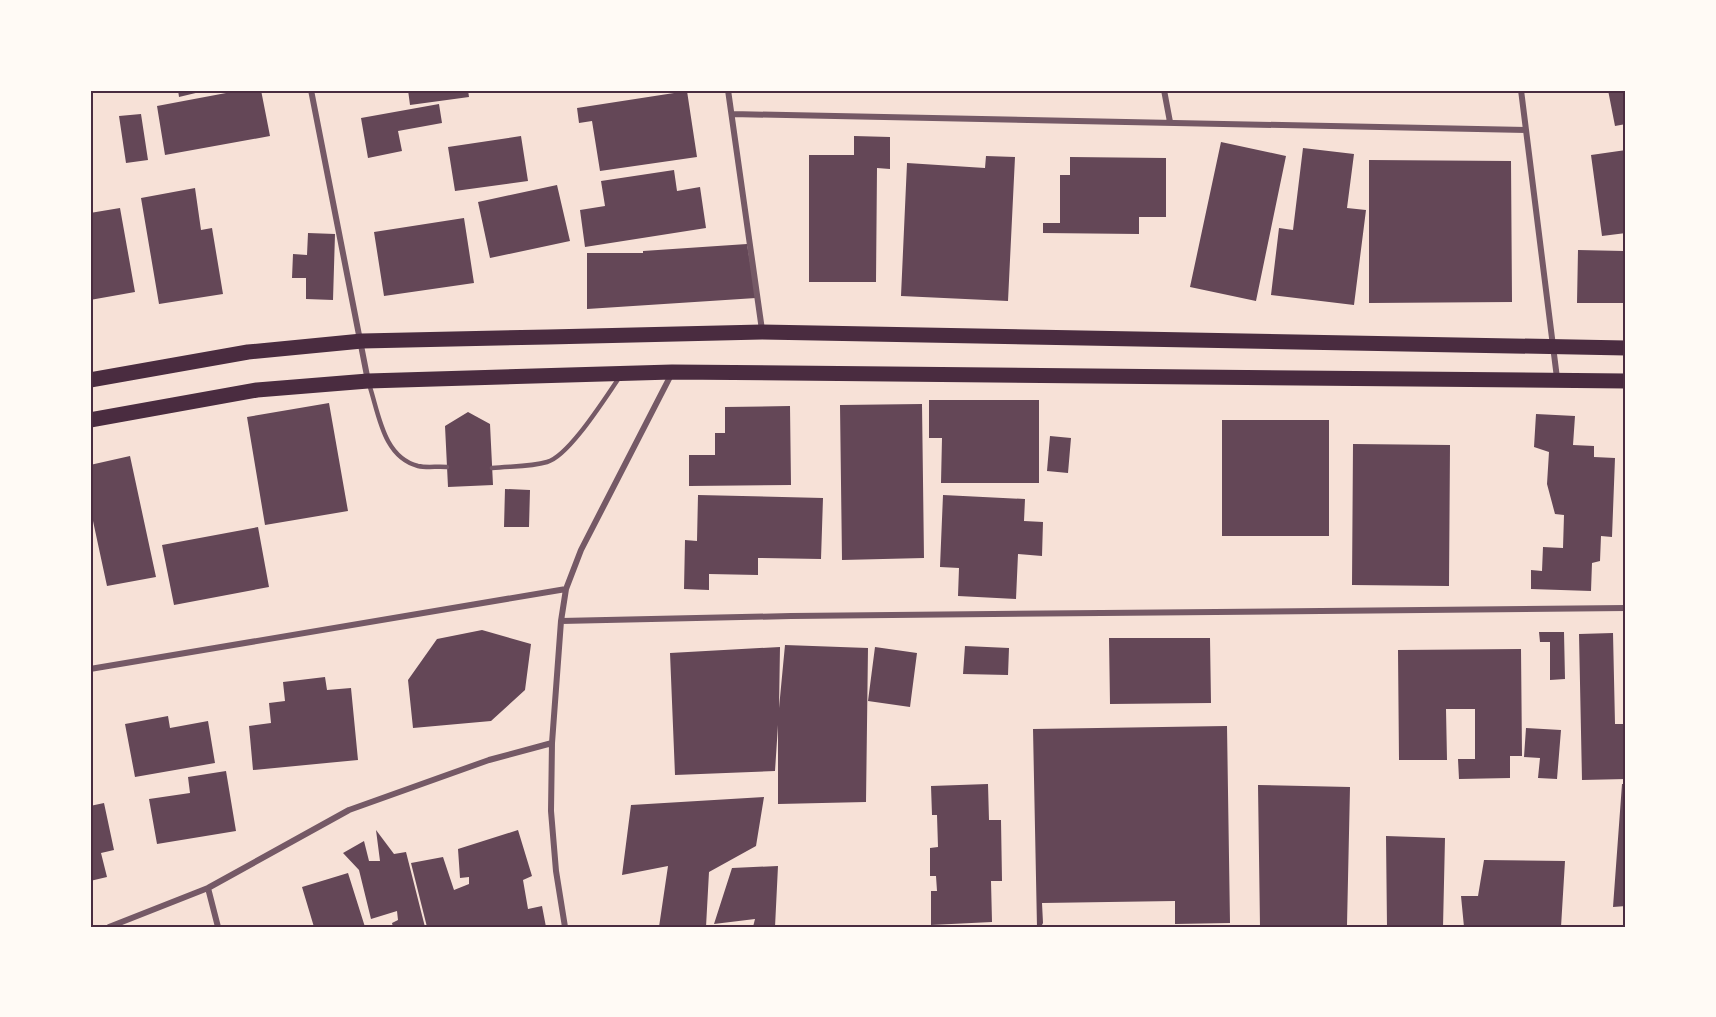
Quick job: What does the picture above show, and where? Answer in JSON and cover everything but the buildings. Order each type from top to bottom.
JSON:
[{"type":"main road","points":[[90,380],[248,352],[362,341],[762,332],[1626,348]]},
{"type":"main road","points":[[90,420],[257,390],[368,381],[672,372],[1626,381]]},
{"type":"street","points":[[311,90],[362,341],[368,381]]},
{"type":"street","points":[[728,90],[762,332]]},
{"type":"street","points":[[1164,90],[1170,122]]},
{"type":"street","points":[[1521,90],[1557,379]]},
{"type":"street","points":[[732,114],[1526,130]]},
{"type":"street","points":[[565,927],[556,871],[551,811],[552,743],[561,621],[566,589],[580,550],[672,372]]},
{"type":"street","points":[[90,669],[566,589]]},
{"type":"street","points":[[561,621],[803,616],[1626,608]]},
{"type":"street","points":[[109,927],[208,888],[349,810],[489,760],[552,743]]},
{"type":"street","points":[[208,888],[218,927]]},
{"type":"lane","points":[[492,468],[533,465],[550,461],[573,441],[622,374]]},
{"type":"lane","points":[[368,381],[389,446],[399,456],[418,466],[447,467]]}]
